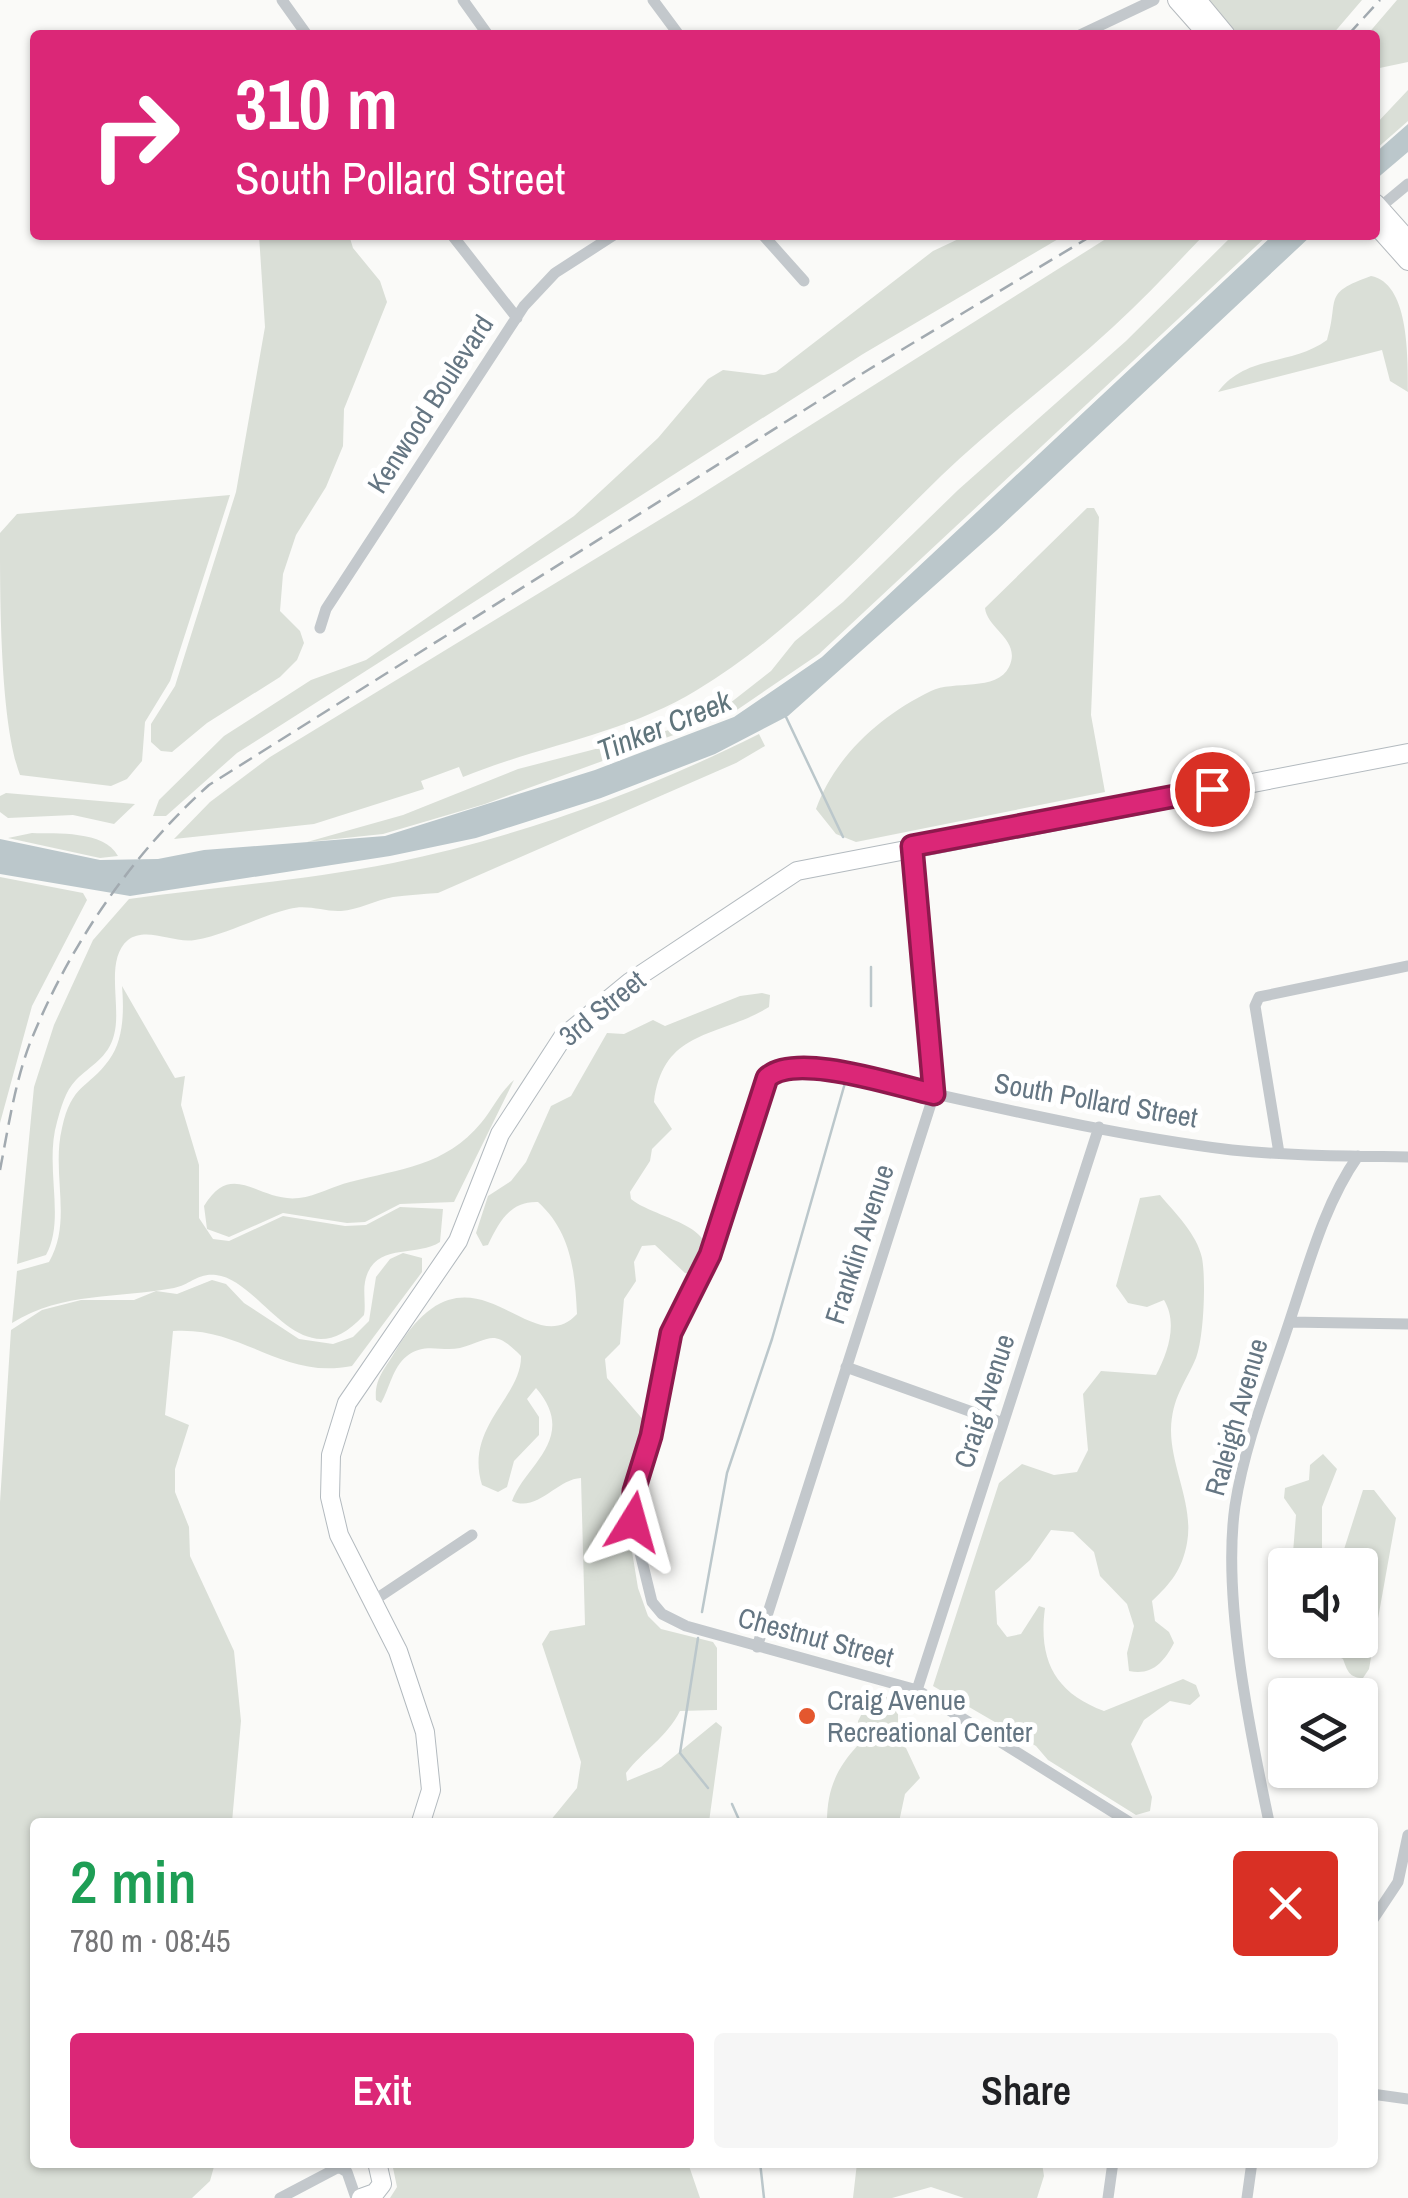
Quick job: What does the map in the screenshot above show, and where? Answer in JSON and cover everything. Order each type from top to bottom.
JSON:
[{"type":"street","points":[[282,0],[303,30]]},
{"type":"street","points":[[462,0],[484,30]]},
{"type":"street","points":[[653,0],[675,30]]},
{"type":"street","points":[[1091,30],[1154,0]]},
{"type":"street","points":[[1177,0],[1204,30]]},
{"type":"street","points":[[1197,0],[1222,30]]},
{"type":"street","points":[[1380,208],[1408,184]]},
{"type":"street","points":[[1380,216],[1408,240]]},
{"type":"street","points":[[1380,218],[1408,262]]},
{"type":"street","points":[[456,240],[516,318]]},
{"type":"street","name":"Kenwood Boulevard","points":[[320,628],[326,610],[516,318],[543,283],[607,240]]},
{"type":"street","points":[[768,240],[804,280]]},
{"type":"street","name":"3rd Street","points":[[422,1818],[431,1790],[424,1732],[398,1651],[346,1554],[332,1511],[331,1455],[341,1416],[357,1385],[458,1241],[500,1134],[551,1050],[630,982],[782,877],[912,846],[1408,753]]},
{"type":"street","name":"Franklin Avenue","points":[[757,1647],[934,1094],[912,846]]},
{"type":"street","points":[[1279,1153],[1256,1006],[1259,997],[1408,966]]},
{"type":"street","name":"South Pollard Street","points":[[778,1070],[824,1070],[1100,1127],[1279,1153],[1408,1157]]},
{"type":"street","name":"Chestnut Street","points":[[778,1070],[765,1082],[710,1255],[671,1333],[633,1522],[652,1602],[677,1622],[917,1690],[1122,1818]]},
{"type":"street","name":"Craig Avenue","points":[[917,1690],[1100,1127]]},
{"type":"street","name":"Raleigh Avenue","points":[[1268,1818],[1242,1681],[1233,1526],[1245,1462],[1290,1322],[1318,1240],[1358,1156]]},
{"type":"street","points":[[1290,1322],[1408,1324]]},
{"type":"street","points":[[846,1366],[1004,1422]]},
{"type":"street","points":[[373,1601],[472,1535]]},
{"type":"street","points":[[1378,1912],[1398,1882],[1408,1835]]},
{"type":"street","points":[[1378,2095],[1408,2099]]},
{"type":"street","points":[[280,2198],[336,2168]]},
{"type":"street","points":[[340,2168],[347,2172],[358,2198],[379,2190],[379,2170]]},
{"type":"street","points":[[1108,2198],[1112,2168]]},
{"type":"street","points":[[1246,2198],[1251,2168]]},
{"type":"shaded area","points":[[1209,0],[1362,0],[1336,30],[1235,30]]},
{"type":"shaded area","points":[[1397,0],[1408,0],[1408,62],[1380,68],[1380,30],[1371,30]]},
{"type":"shaded area","points":[[1408,90],[1408,121],[1380,146],[1380,120]]},
{"type":"shaded area","points":[[1408,124],[1408,152],[1380,176],[1380,149]]},
{"type":"shaded area","points":[[259,240],[351,240],[380,281],[387,302],[344,409],[343,446],[326,487],[296,535],[283,574],[280,611],[300,631],[304,643],[297,660],[280,677],[207,723],[172,752],[161,751],[151,742],[151,724],[175,686],[236,492],[265,327]]},
{"type":"shaded area","points":[[956,240],[1057,240],[863,354],[237,753],[166,816],[153,816],[159,800],[224,736],[311,680],[366,660],[574,516],[658,438],[708,379],[723,370],[764,375],[776,372],[933,251]]},
{"type":"shaded area","points":[[1104,240],[1199,240],[1125,316],[962,456],[795,617],[697,690],[641,718],[463,777],[459,767],[421,781],[424,789],[314,824],[174,839],[210,802],[270,757],[692,500]]},
{"type":"shaded area","points":[[1228,240],[1263,240],[819,654],[731,714],[485,804],[383,834],[307,842],[403,815],[518,769],[673,729],[725,707],[771,671],[795,641],[843,602],[958,490],[1126,341]]},
{"type":"shaded area","points":[[1268,240],[1307,240],[997,530],[788,716],[715,754],[601,798],[476,838],[390,856],[130,896],[0,874],[0,839],[100,860],[158,859],[204,850],[385,836],[595,770],[734,717],[822,657]]},
{"type":"shaded area","points":[[1371,276],[1383,281],[1399,305],[1406,339],[1408,392],[1390,381],[1382,350],[1218,392],[1242,372],[1299,354],[1327,340],[1339,293]]},
{"type":"shaded area","points":[[230,495],[170,681],[145,722],[142,761],[127,779],[111,786],[20,775],[5,692],[0,533],[17,514]]},
{"type":"shaded area","points":[[1087,508],[1094,508],[1099,517],[1091,715],[1105,792],[856,842],[836,834],[816,809],[848,755],[878,725],[931,691],[985,683],[1003,675],[1012,658],[1011,649],[985,608]]},
{"type":"shaded area","points":[[759,734],[765,746],[736,763],[438,893],[393,897],[341,911],[289,909],[195,940],[144,935],[128,940],[115,971],[116,1024],[111,1043],[72,1084],[57,1122],[52,1241],[46,1255],[17,1264],[34,1087],[54,1025],[93,940],[129,899],[328,874],[487,840],[626,793]]},
{"type":"shaded area","points":[[6,793],[135,804],[114,824],[73,815],[8,818],[0,812],[0,796]]},
{"type":"shaded area","points":[[32,833],[91,838],[118,856],[100,858],[8,838]]},
{"type":"shaded area","points":[[0,877],[83,893],[87,900],[32,1006],[0,1123]]},
{"type":"shaded area","points":[[122,986],[175,1078],[185,1076],[181,1105],[199,1165],[199,1218],[213,1239],[229,1241],[283,1216],[345,1226],[366,1225],[400,1207],[443,1209],[440,1242],[386,1256],[370,1269],[364,1286],[364,1315],[341,1334],[321,1339],[302,1334],[233,1281],[216,1275],[174,1288],[71,1301],[12,1323],[17,1271],[49,1262],[56,1246],[61,1214],[62,1128],[76,1094],[109,1060],[118,1043],[123,1015]]},
{"type":"shaded area","points":[[770,995],[769,1007],[696,1038],[669,1060],[659,1078],[654,1102],[672,1129],[652,1149],[650,1161],[630,1192],[631,1199],[699,1235],[705,1245],[704,1258],[693,1274],[685,1273],[655,1245],[642,1246],[634,1262],[636,1281],[624,1299],[620,1344],[605,1359],[607,1378],[646,1423],[625,1509],[638,1588],[648,1616],[661,1629],[713,1642],[717,1648],[717,1710],[680,1711],[626,1773],[627,1781],[661,1767],[716,1722],[722,1727],[710,1818],[552,1818],[577,1788],[581,1762],[542,1644],[550,1631],[585,1625],[581,1478],[530,1503],[512,1501],[551,1436],[548,1406],[536,1388],[527,1399],[539,1417],[539,1435],[514,1461],[507,1487],[498,1492],[482,1485],[481,1446],[513,1385],[521,1356],[498,1339],[460,1348],[414,1352],[398,1366],[381,1403],[376,1400],[377,1385],[396,1350],[423,1315],[449,1300],[474,1298],[539,1324],[559,1325],[577,1314],[569,1253],[549,1214],[538,1202],[520,1205],[507,1214],[488,1245],[483,1246],[476,1233],[488,1196],[511,1181],[526,1162],[551,1106],[571,1096],[607,1033],[624,1034],[653,1020],[665,1026],[740,996]]},
{"type":"shaded area","points":[[514,1080],[454,1202],[400,1204],[365,1222],[283,1213],[229,1237],[207,1229],[204,1206],[225,1185],[299,1198],[437,1157],[453,1149],[481,1123]]},
{"type":"shaded area","points":[[1160,1195],[1195,1241],[1204,1280],[1199,1349],[1176,1400],[1171,1430],[1187,1515],[1187,1543],[1175,1575],[1152,1601],[1155,1621],[1169,1632],[1174,1643],[1156,1666],[1129,1671],[1127,1653],[1134,1626],[1127,1604],[1100,1576],[1094,1552],[1073,1532],[1051,1530],[1030,1560],[995,1591],[997,1624],[1007,1637],[1021,1634],[1039,1606],[1045,1608],[1044,1644],[1048,1659],[1062,1684],[1087,1704],[1104,1711],[1183,1679],[1196,1685],[1200,1696],[1190,1705],[1170,1701],[1144,1720],[1131,1744],[1152,1797],[1150,1811],[1136,1815],[1048,1760],[1036,1746],[933,1686],[999,1483],[1022,1464],[1054,1475],[1077,1472],[1088,1450],[1083,1394],[1101,1371],[1156,1375],[1171,1328],[1164,1300],[1147,1307],[1128,1303],[1116,1286],[1140,1198]]},
{"type":"shaded area","points":[[403,1253],[422,1258],[422,1272],[352,1366],[304,1366],[221,1336],[173,1331],[165,1415],[189,1425],[175,1469],[175,1492],[189,1527],[190,1556],[234,1651],[241,1721],[232,1818],[30,1818],[30,2168],[214,2168],[210,2181],[192,2198],[0,2198],[0,1502],[11,1330],[42,1310],[81,1300],[134,1300],[156,1291],[177,1294],[212,1280],[226,1284],[244,1303],[299,1339],[333,1344],[353,1337],[369,1321],[376,1277],[390,1259]]},
{"type":"shaded area","points":[[1323,1454],[1337,1469],[1322,1507],[1322,1548],[1293,1548],[1296,1515],[1284,1498],[1285,1488],[1309,1480],[1310,1465]]},
{"type":"shaded area","points":[[1363,1490],[1374,1490],[1396,1518],[1378,1619],[1378,1548],[1344,1548]]},
{"type":"shaded area","points":[[1371,1658],[1363,1678],[1352,1675],[1343,1659]]},
{"type":"shaded area","points":[[886,1696],[898,1707],[898,1744],[906,1748],[920,1778],[905,1794],[900,1818],[827,1818],[834,1780],[858,1745],[858,1721],[870,1698]]},
{"type":"shaded area","points":[[393,2168],[690,2168],[700,2198],[390,2198],[397,2187]]},
{"type":"shaded area","points":[[856,2168],[1043,2168],[1044,2176],[1037,2198],[964,2198],[931,2187],[892,2198],[853,2198]]},
{"type":"waterway","points":[[786,717],[843,837]]},
{"type":"waterway","points":[[871,967],[871,1006]]},
{"type":"waterway","points":[[702,1612],[727,1473],[772,1339],[845,1083]]},
{"type":"waterway","points":[[698,1638],[680,1753],[708,1788]]},
{"type":"waterway","points":[[732,1804],[738,1818]]},
{"type":"waterway","points":[[761,2168],[764,2198]]},
{"type":"railway","points":[[1353,30],[1380,0]]},
{"type":"railway","points":[[0,1170],[25,1058],[63,972],[128,872],[209,785],[868,370],[1085,240]]},
{"type":"place","name":"Craig Avenue Recreational Center","points":[[807,1716]]},
{"type":"route","points":[[633,1522],[634,1491],[651,1436],[671,1333],[690,1302],[710,1255],[767,1078],[788,1067],[804,1068],[934,1094],[912,846],[1212,789]]},
{"type":"water label","name":"Tinker Creek","points":[[664,725]]}]
